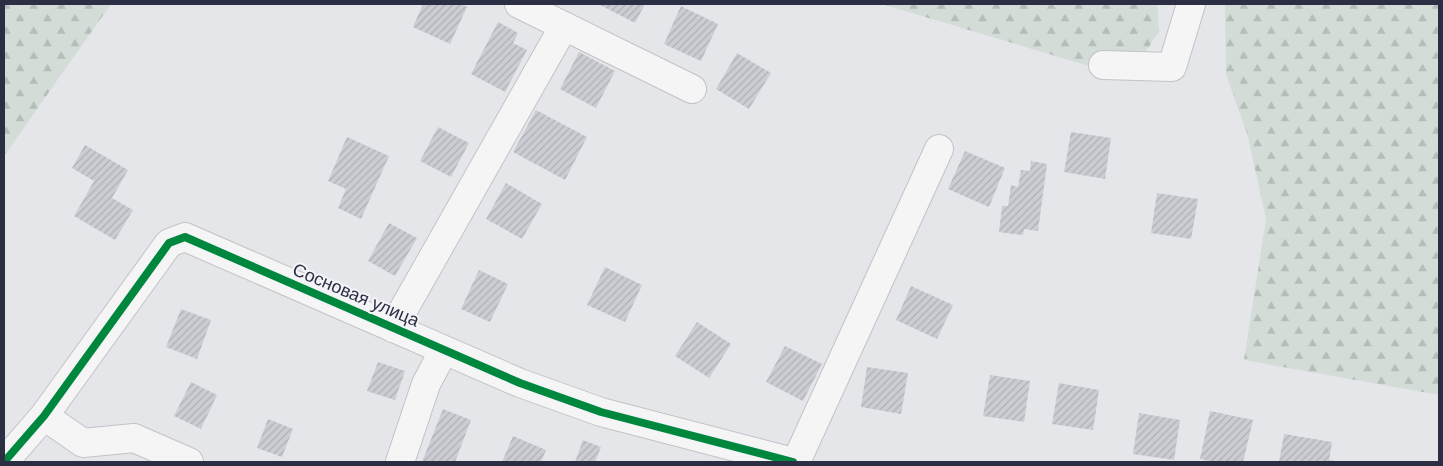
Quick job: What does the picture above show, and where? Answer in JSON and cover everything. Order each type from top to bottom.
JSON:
[{"type":"street","points":[[519,4],[692,89]]},
{"type":"street","points":[[1103,65],[1172,67],[1191,4]]},
{"type":"street","points":[[394,328],[564,26]]},
{"type":"street","points":[[795,462],[939,149]]},
{"type":"street","name":"Сосновая улица","points":[[4,462],[44,416],[169,243],[185,237],[520,383],[601,412],[795,462]]},
{"type":"street","points":[[400,462],[426,384],[444,350]]},
{"type":"street","points":[[44,416],[83,443],[134,438],[189,462]]},
{"type":"green space","points":[[4,4],[111,4],[4,156]]},
{"type":"green space","points":[[882,4],[1157,4],[1159,31],[1129,78]]},
{"type":"green space","points":[[1225,4],[1439,4],[1439,395],[1244,360],[1266,219],[1248,137],[1226,74]]},
{"type":"building","points":[[423,4],[461,4],[467,7],[450,44],[413,27]]},
{"type":"building","points":[[598,4],[645,4],[635,23]]},
{"type":"building","points":[[681,6],[718,24],[701,61],[664,44]]},
{"type":"building","points":[[498,22],[518,33],[513,43],[527,50],[505,92],[471,74]]},
{"type":"building","points":[[579,52],[615,71],[596,108],[560,89]]},
{"type":"building","points":[[737,53],[771,73],[749,109],[716,89]]},
{"type":"building","points":[[536,110],[587,137],[565,180],[513,152]]},
{"type":"building","points":[[438,127],[469,143],[451,177],[420,161]]},
{"type":"building","points":[[1071,132],[1111,138],[1105,179],[1064,172]]},
{"type":"building","points":[[347,137],[389,156],[361,219],[338,208],[346,189],[328,181]]},
{"type":"building","points":[[85,145],[128,170],[112,198],[133,210],[115,240],[74,216],[94,181],[72,168]]},
{"type":"building","points":[[965,151],[1005,168],[989,207],[948,189]]},
{"type":"building","points":[[1031,161],[1047,164],[1038,231],[1024,229],[1023,235],[999,232],[1002,206],[1008,206],[1011,185],[1018,187],[1021,170],[1030,171]]},
{"type":"building","points":[[506,183],[542,204],[522,239],[486,219]]},
{"type":"building","points":[[1157,193],[1198,199],[1191,239],[1151,233]]},
{"type":"building","points":[[389,223],[417,238],[395,276],[368,261]]},
{"type":"building","points":[[605,267],[642,285],[625,322],[587,305]]},
{"type":"building","points":[[479,270],[508,284],[490,322],[461,309]]},
{"type":"building","points":[[911,286],[953,305],[937,339],[896,320]]},
{"type":"building","points":[[181,309],[211,320],[197,359],[166,347]]},
{"type":"building","points":[[697,322],[731,344],[709,378],[675,356]]},
{"type":"building","points":[[785,346],[822,364],[803,401],[766,382]]},
{"type":"building","points":[[378,362],[405,371],[395,400],[367,391]]},
{"type":"building","points":[[867,367],[908,373],[901,414],[861,407]]},
{"type":"building","points":[[990,375],[1030,381],[1024,422],[983,416]]},
{"type":"building","points":[[191,382],[217,395],[201,429],[174,416]]},
{"type":"building","points":[[1059,383],[1099,390],[1093,430],[1052,424]]},
{"type":"building","points":[[443,409],[471,420],[455,462],[422,462]]},
{"type":"building","points":[[1210,411],[1253,420],[1243,462],[1214,462],[1200,459]]},
{"type":"building","points":[[1139,413],[1180,420],[1174,460],[1133,454]]},
{"type":"building","points":[[268,419],[293,429],[282,457],[257,448]]},
{"type":"building","points":[[1284,434],[1332,442],[1329,460],[1339,462],[1279,462]]},
{"type":"building","points":[[513,436],[546,450],[541,462],[502,462]]},
{"type":"building","points":[[583,440],[601,447],[595,462],[575,462]]},
{"type":"cycle path","points":[[4,462],[44,416],[169,243],[185,237],[520,383],[601,412],[793,462]]}]
